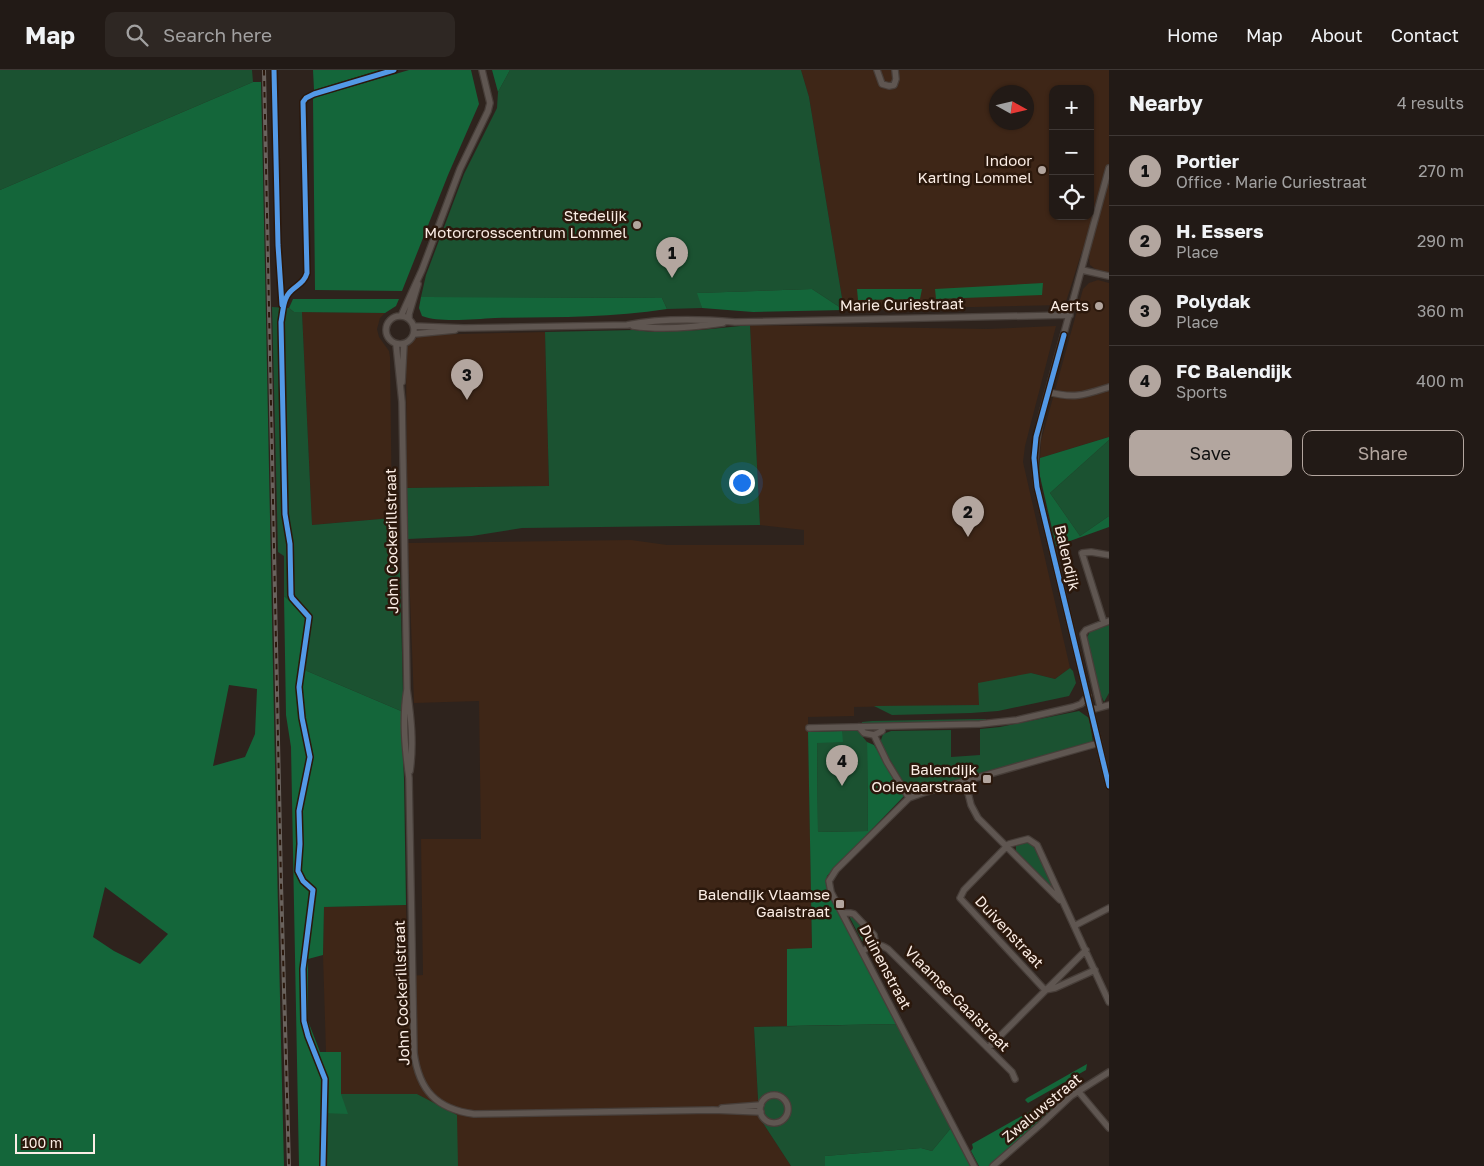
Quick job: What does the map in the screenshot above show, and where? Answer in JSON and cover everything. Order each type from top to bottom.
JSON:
[{"type":"street","points":[[401,316],[422,270],[458,174],[488,111],[490,103],[482,70]]},
{"type":"street","points":[[877,70],[882,84],[888,86],[894,85],[896,82],[895,70]]},
{"type":"street","name":"Balendijk","points":[[1109,168],[1036,437],[1034,467],[1109,786]]},
{"type":"street","points":[[409,319],[422,270]]},
{"type":"street","points":[[1082,270],[1109,276]]},
{"type":"street","name":"Marie Curiestraat","points":[[464,328],[626,324],[650,321],[700,320],[735,322],[1070,315]]},
{"type":"street","points":[[401,316],[409,319],[414,326],[414,334],[409,342],[396,344],[392,342],[387,334],[387,325],[392,318],[401,316]]},
{"type":"street","points":[[414,326],[464,328]]},
{"type":"street","points":[[414,334],[464,328]]},
{"type":"street","name":"John Cockerillstraat","points":[[396,344],[401,391]]},
{"type":"street","name":"John Cockerillstraat","points":[[404,344],[401,391],[407,689],[412,717],[412,755],[409,778],[414,1053],[418,1076],[429,1094],[437,1101],[454,1110],[474,1114],[713,1110],[760,1112],[766,1121],[776,1123],[784,1119],[788,1110],[786,1101],[779,1095],[766,1097],[761,1105],[713,1110]]},
{"type":"street","points":[[1048,392],[1069,397],[1109,387]]},
{"type":"street","points":[[1072,631],[1084,632],[1107,622],[1082,552],[1109,555]]},
{"type":"street","points":[[1084,632],[1100,707]]},
{"type":"street","points":[[809,728],[970,725],[1017,720],[1073,707],[1081,704],[1088,696]]},
{"type":"street","points":[[1091,710],[1109,705],[1109,698]]},
{"type":"street","points":[[858,727],[864,733],[874,736],[909,798]]},
{"type":"street","points":[[874,736],[882,731],[883,727]]},
{"type":"street","name":"Duinenstraat","points":[[974,1166],[828,885],[830,878],[909,798],[1099,744]]},
{"type":"street","points":[[965,781],[975,813],[1064,903]]},
{"type":"street","points":[[1006,846],[1024,839],[1034,842],[1109,1002]]},
{"type":"street","name":"Duivenstraat","points":[[1006,846],[964,890],[960,898],[1045,990]]},
{"type":"street","points":[[1074,926],[1109,908]]},
{"type":"street","name":"Vlaamse-Gaaistraat","points":[[842,913],[854,914],[874,935],[876,945],[881,945],[888,949],[1012,1072],[1015,1079]]},
{"type":"street","points":[[862,951],[876,945]]},
{"type":"street","points":[[988,1048],[1086,950]]},
{"type":"street","points":[[1045,990],[1055,988],[1095,970]]},
{"type":"street","name":"Zwaluwstraat","points":[[992,1166],[1078,1090],[1109,1072]]},
{"type":"street","points":[[1078,1090],[1109,1128]]},
{"type":"street","points":[[760,1112],[761,1105]]},
{"type":"shaded area","points":[[801,70],[1109,70],[1109,274],[1098,271],[1090,265],[1090,252],[1082,251],[1065,305],[844,310],[809,97]]},
{"type":"shaded area","points":[[1098,280],[1109,283],[1109,437],[1040,458],[1041,441],[1083,289],[1089,283]]},
{"type":"shaded area","points":[[302,312],[385,313],[380,318],[377,329],[379,337],[389,351],[390,357],[392,518],[312,525]]},
{"type":"shaded area","points":[[750,325],[987,329],[1056,326],[1025,446],[1023,462],[1070,668],[1055,679],[1031,673],[979,705],[854,707],[854,716],[808,717],[812,948],[787,950],[787,1026],[754,1027],[759,1117],[791,1166],[458,1166],[438,1106],[417,1094],[341,1094],[341,1052],[326,1052],[323,955],[324,907],[406,905],[408,976],[423,975],[421,839],[481,839],[479,701],[414,703],[408,543],[631,540],[667,545],[804,545],[804,530],[760,525]]},
{"type":"shaded area","points":[[545,332],[549,486],[407,488],[406,348],[412,341],[421,335]]},
{"type":"green space","points":[[0,70],[252,70],[253,82],[0,190]]},
{"type":"green space","points":[[313,70],[380,70],[314,90]]},
{"type":"green space","points":[[409,70],[471,70],[479,104],[448,175],[402,291],[315,290],[313,98]]},
{"type":"green space","points":[[492,70],[510,70],[498,92]]},
{"type":"green space","name":"Stedelijk Motorcrosscentrum Lommel","points":[[510,70],[801,70],[809,97],[844,310],[812,289],[698,293],[702,308],[667,309],[662,298],[421,297],[426,275],[464,174],[497,108],[498,92]]},
{"type":"green space","points":[[253,82],[261,82],[284,1166],[0,1166],[0,190]],"holes":[[[229,685],[257,689],[255,734],[245,757],[213,766]],[[105,887],[168,934],[140,964],[114,951],[93,937]]]},
{"type":"green space","points":[[1043,283],[1042,295],[936,299],[935,289]]},
{"type":"green space","points":[[812,289],[844,310],[753,312],[702,308],[697,293]]},
{"type":"green space","points":[[857,289],[922,289],[920,299],[858,300]]},
{"type":"green space","points":[[421,297],[662,298],[667,309],[603,316],[448,320],[422,316],[419,308]]},
{"type":"green space","points":[[293,299],[399,299],[396,306],[385,313],[294,312],[289,308]]},
{"type":"green space","points":[[272,307],[289,308],[294,312],[302,312],[312,525],[392,518],[394,568],[400,570],[403,694],[401,711],[307,671],[300,661],[307,616],[284,596],[284,556],[278,552]]},
{"type":"green space","points":[[750,325],[760,525],[522,528],[472,536],[408,539],[407,488],[549,486],[545,332],[634,330],[653,332]]},
{"type":"green space","points":[[1109,437],[1109,440],[1050,493],[1080,536],[1109,516],[1109,527],[1056,546],[1039,472],[1040,458]]},
{"type":"green space","points":[[1109,440],[1109,516],[1080,536],[1050,493]]},
{"type":"green space","points":[[284,596],[307,616],[300,660],[307,671],[401,711],[406,905],[324,907],[323,955],[308,959],[308,1021],[320,1052],[341,1052],[341,1094],[348,1114],[323,1113],[321,1166],[299,1166],[291,747],[286,715]]},
{"type":"green space","points":[[1109,625],[1109,693],[1104,702],[1100,693],[1087,638],[1090,631]]},
{"type":"green space","points":[[1070,668],[1073,671],[1076,683],[1069,696],[998,711],[892,715],[874,706],[979,705],[978,683],[1031,673],[1055,679]]},
{"type":"green space","points":[[1079,711],[1089,718],[1093,742],[910,793],[880,743],[883,734],[891,731],[951,730],[951,757],[980,755],[980,729],[1000,727]]},
{"type":"green space","points":[[986,719],[986,721],[862,725],[862,722],[872,721]]},
{"type":"green space","points":[[842,731],[858,731],[867,742],[868,831],[818,832],[817,742],[842,742]]},
{"type":"green space","points":[[842,731],[843,742],[817,743],[818,832],[868,831],[867,742],[874,745],[905,795],[827,876],[826,884],[833,903],[898,1024],[787,1026],[787,949],[812,948],[808,732]]},
{"type":"green space","points":[[1028,842],[1035,846],[1053,885],[1052,888],[1016,852],[1016,846]]},
{"type":"green space","points":[[849,916],[870,935],[869,943],[862,941]]},
{"type":"green space","points":[[898,1024],[951,1128],[932,1151],[921,1148],[825,1156],[825,1166],[791,1166],[759,1117],[754,1027]]},
{"type":"green space","points":[[1087,1064],[1086,1070],[1028,1103],[1025,1100],[1027,1098]]},
{"type":"green space","points":[[1073,1087],[1074,1091],[989,1166],[979,1166],[971,1151],[973,1148],[972,1144]]},
{"type":"green space","points":[[341,1094],[417,1094],[457,1115],[458,1166],[321,1166],[323,1113]]},
{"type":"green space","points":[[951,1128],[971,1166],[825,1166],[825,1156],[921,1148],[932,1151]]},
{"type":"railway","points":[[264,70],[281,883],[289,1166]]},
{"type":"cycle path","points":[[274,70],[278,245],[282,305]]},
{"type":"cycle path","points":[[323,1166],[325,1079],[304,1021],[303,969],[313,890],[303,881],[298,871],[300,844],[299,811],[310,757],[302,718],[299,687],[309,617],[291,595],[290,544],[285,514],[281,322],[286,297],[302,281],[307,273],[303,102],[314,94],[394,70]]},
{"type":"cycle path","points":[[1064,335],[1036,437],[1034,458],[1037,487],[1109,786]]},
{"type":"place","name":"Indoor Karting Lommel","points":[[1042,170]]},
{"type":"place","name":"Stedelijk Motorcrosscentrum Lommel","points":[[637,225]]},
{"type":"place","name":"Portier","points":[[672,278]]},
{"type":"place","name":"Aerts","points":[[1099,306]]},
{"type":"place","name":"Polydak","points":[[467,400]]},
{"type":"place","name":"H. Essers","points":[[968,537]]},
{"type":"place","name":"Balendijk Ooievaarstraat","points":[[987,779]]},
{"type":"place","name":"FC Balendijk","points":[[842,786]]},
{"type":"place","name":"Balendijk Vlaamse Gaaistraat","points":[[840,904]]}]
